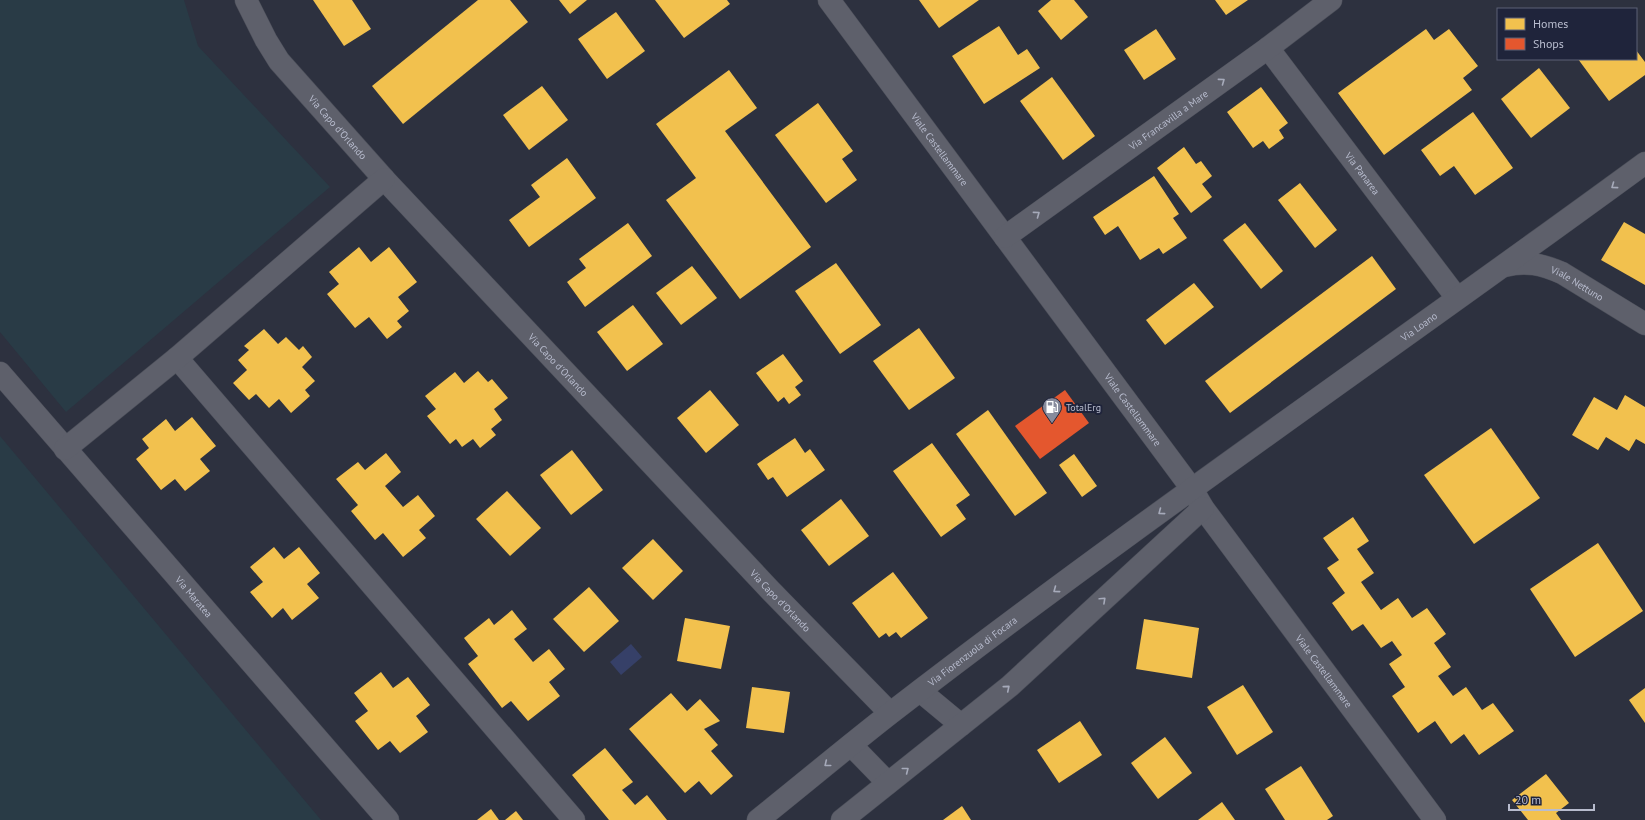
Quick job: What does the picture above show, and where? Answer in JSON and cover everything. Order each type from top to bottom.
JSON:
[{"type":"street","name":"Via Capo d'Orlando","points":[[246,0],[266,40],[279,61],[384,179],[770,590],[890,713]]},
{"type":"street","name":"Viale Castellammare","points":[[829,0],[1192,489],[1203,508],[1434,820]]},
{"type":"street","name":"Via Francavilla a Mare","points":[[1005,237],[1268,48],[1331,0]]},
{"type":"street","name":"Via Panarea","points":[[1268,48],[1457,298]]},
{"type":"street","name":"Via Loano","points":[[1192,489],[1457,298],[1504,266],[1645,163]]},
{"type":"street","points":[[65,449],[176,358],[384,179]]},
{"type":"street","name":"Viale Nettuno","points":[[1504,266],[1532,263],[1552,268],[1645,324]]},
{"type":"street","points":[[176,358],[574,820]]},
{"type":"street","name":"Via Maratea","points":[[0,373],[388,820]]},
{"type":"street","name":"Via Fiorenzuola di Focara","points":[[758,820],[890,713],[1192,489]]},
{"type":"street","points":[[842,820],[1010,686],[1203,508]]},
{"type":"street","points":[[920,691],[961,725]]},
{"type":"street","points":[[851,745],[888,783]]},
{"type":"shaded area","points":[[0,0],[184,0],[198,46],[330,187],[66,412],[0,332]]},
{"type":"shaded area","points":[[0,436],[321,820],[0,820]]},
{"type":"water","points":[[631,644],[642,657],[621,675],[610,662]]},
{"type":"building: Homes","points":[[313,0],[352,0],[371,29],[344,46]]},
{"type":"building: Homes","points":[[478,0],[510,0],[528,22],[403,124],[372,86]]},
{"type":"building: Homes","points":[[559,0],[587,0],[570,14]]},
{"type":"building: Homes","points":[[655,0],[727,0],[730,4],[684,38]]},
{"type":"building: Homes","points":[[919,0],[979,0],[939,28]]},
{"type":"building: Homes","points":[[1051,0],[1074,0],[1088,17],[1061,40],[1038,11]]},
{"type":"building: Homes","points":[[1215,0],[1248,0],[1226,15]]},
{"type":"building: Homes","points":[[616,12],[645,51],[607,79],[578,39]]},
{"type":"building: Homes","points":[[999,26],[1018,55],[1027,49],[1040,68],[984,104],[952,56]]},
{"type":"building: Homes","points":[[1156,29],[1176,59],[1144,80],[1124,50]]},
{"type":"building: Homes","points":[[1426,29],[1434,40],[1449,29],[1478,66],[1463,78],[1472,90],[1384,155],[1338,93]]},
{"type":"building: Homes","points":[[1637,51],[1645,62],[1645,75],[1609,101],[1579,60],[1637,60]]},
{"type":"building: Homes","points":[[1539,68],[1570,108],[1531,138],[1501,99]]},
{"type":"building: Homes","points":[[729,70],[757,108],[725,131],[811,247],[740,299],[666,200],[696,178],[656,124]]},
{"type":"building: Homes","points":[[1052,77],[1095,136],[1063,160],[1020,101]]},
{"type":"building: Homes","points":[[542,86],[568,120],[529,150],[503,115]]},
{"type":"building: Homes","points":[[1261,87],[1288,123],[1279,130],[1284,138],[1269,149],[1263,141],[1253,148],[1227,112]]},
{"type":"building: Homes","points":[[818,103],[853,151],[842,159],[857,180],[826,203],[775,135]]},
{"type":"building: Homes","points":[[1473,112],[1513,168],[1475,195],[1454,166],[1440,176],[1421,150]]},
{"type":"building: Homes","points":[[1184,147],[1196,164],[1201,161],[1212,176],[1202,184],[1212,197],[1191,213],[1157,168]]},
{"type":"building: Homes","points":[[567,158],[596,198],[529,247],[509,220],[540,197],[531,185]]},
{"type":"building: Homes","points":[[1154,176],[1179,214],[1173,218],[1187,238],[1163,254],[1159,248],[1140,260],[1118,226],[1105,235],[1093,217]]},
{"type":"building: Homes","points":[[1300,183],[1337,230],[1315,248],[1278,200]]},
{"type":"building: Homes","points":[[1624,222],[1645,234],[1645,285],[1601,260]]},
{"type":"building: Homes","points":[[628,223],[652,256],[585,307],[567,282],[586,268],[579,259]]},
{"type":"building: Homes","points":[[1245,223],[1283,271],[1261,289],[1223,240]]},
{"type":"building: Homes","points":[[359,247],[371,262],[389,247],[417,282],[398,297],[409,311],[397,321],[402,327],[387,339],[369,317],[355,328],[327,294],[339,284],[329,272]]},
{"type":"building: Homes","points":[[1372,256],[1396,289],[1230,413],[1205,381]]},
{"type":"building: Homes","points":[[836,263],[881,325],[840,354],[795,291]]},
{"type":"building: Homes","points":[[692,266],[717,298],[681,325],[656,293]]},
{"type":"building: Homes","points":[[1194,283],[1214,307],[1165,345],[1146,320]]},
{"type":"building: Homes","points":[[633,305],[663,344],[627,371],[597,332]]},
{"type":"building: Homes","points":[[919,328],[955,378],[909,410],[873,361]]},
{"type":"building: Homes","points":[[264,329],[278,344],[286,337],[299,350],[303,346],[312,357],[302,367],[315,381],[305,390],[310,396],[291,413],[279,399],[269,408],[256,394],[249,400],[233,383],[247,370],[238,360],[249,350],[244,346]]},
{"type":"building: Homes","points":[[783,354],[803,381],[795,387],[801,395],[789,404],[784,397],[778,402],[756,373]]},
{"type":"building: Homes","points":[[478,371],[488,382],[492,379],[508,398],[494,409],[502,420],[491,429],[496,435],[480,448],[473,439],[462,447],[456,439],[450,444],[427,416],[436,409],[425,396],[455,372],[464,383]]},
{"type":"building: Homes","points":[[710,390],[739,425],[706,453],[677,418]]},
{"type":"building: Homes","points":[[1625,395],[1645,407],[1645,444],[1636,439],[1629,451],[1606,437],[1598,450],[1572,435],[1594,397],[1617,410]]},
{"type":"building: Homes","points":[[988,410],[1047,493],[1015,516],[956,434]]},
{"type":"building: Homes","points":[[192,417],[216,446],[200,459],[210,471],[185,491],[175,479],[161,490],[136,459],[149,448],[142,439],[166,419],[175,431]]},
{"type":"building: Homes","points":[[1491,428],[1540,498],[1474,544],[1424,475]]},
{"type":"building: Homes","points":[[795,438],[805,453],[810,449],[825,470],[787,497],[773,477],[768,480],[757,464]]},
{"type":"building: Homes","points":[[932,443],[970,495],[956,505],[966,519],[941,537],[893,471]]},
{"type":"building: Homes","points":[[572,450],[603,490],[571,515],[540,475]]},
{"type":"building: Homes","points":[[386,453],[401,472],[385,486],[403,507],[418,495],[435,516],[419,530],[426,538],[403,557],[383,533],[375,540],[351,511],[358,505],[336,479],[358,462],[365,470]]},
{"type":"building: Homes","points":[[1074,454],[1097,486],[1082,497],[1059,465]]},
{"type":"building: Homes","points":[[507,491],[541,528],[510,556],[476,519]]},
{"type":"building: Homes","points":[[841,499],[869,536],[829,566],[801,530]]},
{"type":"building: Homes","points":[[1353,517],[1369,541],[1357,549],[1374,573],[1361,582],[1381,610],[1398,598],[1412,618],[1427,608],[1446,634],[1434,643],[1451,667],[1438,676],[1453,696],[1466,687],[1482,710],[1493,703],[1514,731],[1479,755],[1464,734],[1451,744],[1435,721],[1418,733],[1392,696],[1405,687],[1389,664],[1402,655],[1392,641],[1381,648],[1363,624],[1352,631],[1332,603],[1345,593],[1327,568],[1339,560],[1323,538]]},
{"type":"building: Homes","points":[[653,539],[683,571],[653,600],[622,568]]},
{"type":"building: Homes","points":[[1598,543],[1643,611],[1575,657],[1530,589]]},
{"type":"building: Homes","points":[[274,547],[284,559],[299,547],[320,573],[307,584],[319,598],[292,620],[283,608],[272,618],[250,592],[263,582],[250,567]]},
{"type":"building: Homes","points":[[893,572],[928,618],[901,638],[896,632],[889,637],[886,633],[879,638],[852,603]]},
{"type":"building: Homes","points":[[589,587],[619,621],[584,652],[553,619]]},
{"type":"building: Homes","points":[[512,610],[527,629],[514,639],[533,662],[549,649],[565,669],[549,682],[560,696],[528,721],[511,701],[502,708],[468,664],[478,656],[464,638],[489,618],[494,625]]},
{"type":"building: Homes","points":[[685,618],[730,626],[721,669],[677,661]]},
{"type":"building: Homes","points":[[1144,619],[1199,628],[1192,678],[1136,669]]},
{"type":"building: Homes","points":[[381,672],[393,688],[408,677],[430,705],[416,716],[428,732],[400,753],[390,741],[378,750],[355,721],[368,711],[354,693]]},
{"type":"building: Homes","points":[[1243,685],[1273,732],[1237,755],[1207,707]]},
{"type":"building: Homes","points":[[752,687],[790,692],[784,733],[746,728]]},
{"type":"building: Homes","points":[[1645,688],[1645,723],[1629,700]]},
{"type":"building: Homes","points":[[671,693],[687,711],[700,699],[720,721],[704,729],[718,745],[711,751],[733,776],[711,795],[699,781],[685,793],[629,729]]},
{"type":"building: Homes","points":[[1080,721],[1102,755],[1059,783],[1037,750]]},
{"type":"building: Homes","points":[[1165,737],[1192,773],[1158,799],[1131,763]]},
{"type":"building: Homes","points":[[605,748],[633,782],[622,790],[635,805],[647,795],[667,820],[609,820],[572,775]]},
{"type":"building: Homes","points":[[1301,766],[1333,816],[1327,820],[1285,820],[1265,789]]},
{"type":"building: Homes","points":[[1546,774],[1569,803],[1556,813],[1561,820],[1528,820],[1512,800]]},
{"type":"building: Homes","points":[[1222,802],[1235,820],[1198,820]]},
{"type":"building: Homes","points":[[962,806],[971,820],[943,820]]},
{"type":"building: Homes","points":[[491,809],[499,820],[477,820]]},
{"type":"building: Homes","points":[[516,811],[523,820],[505,820]]},
{"type":"building: Shops","name":"TotalErg","points":[[1065,390],[1089,423],[1040,459],[1015,426]]},
{"type":"place","name":"TotalErg","points":[[1052,424]]}]
